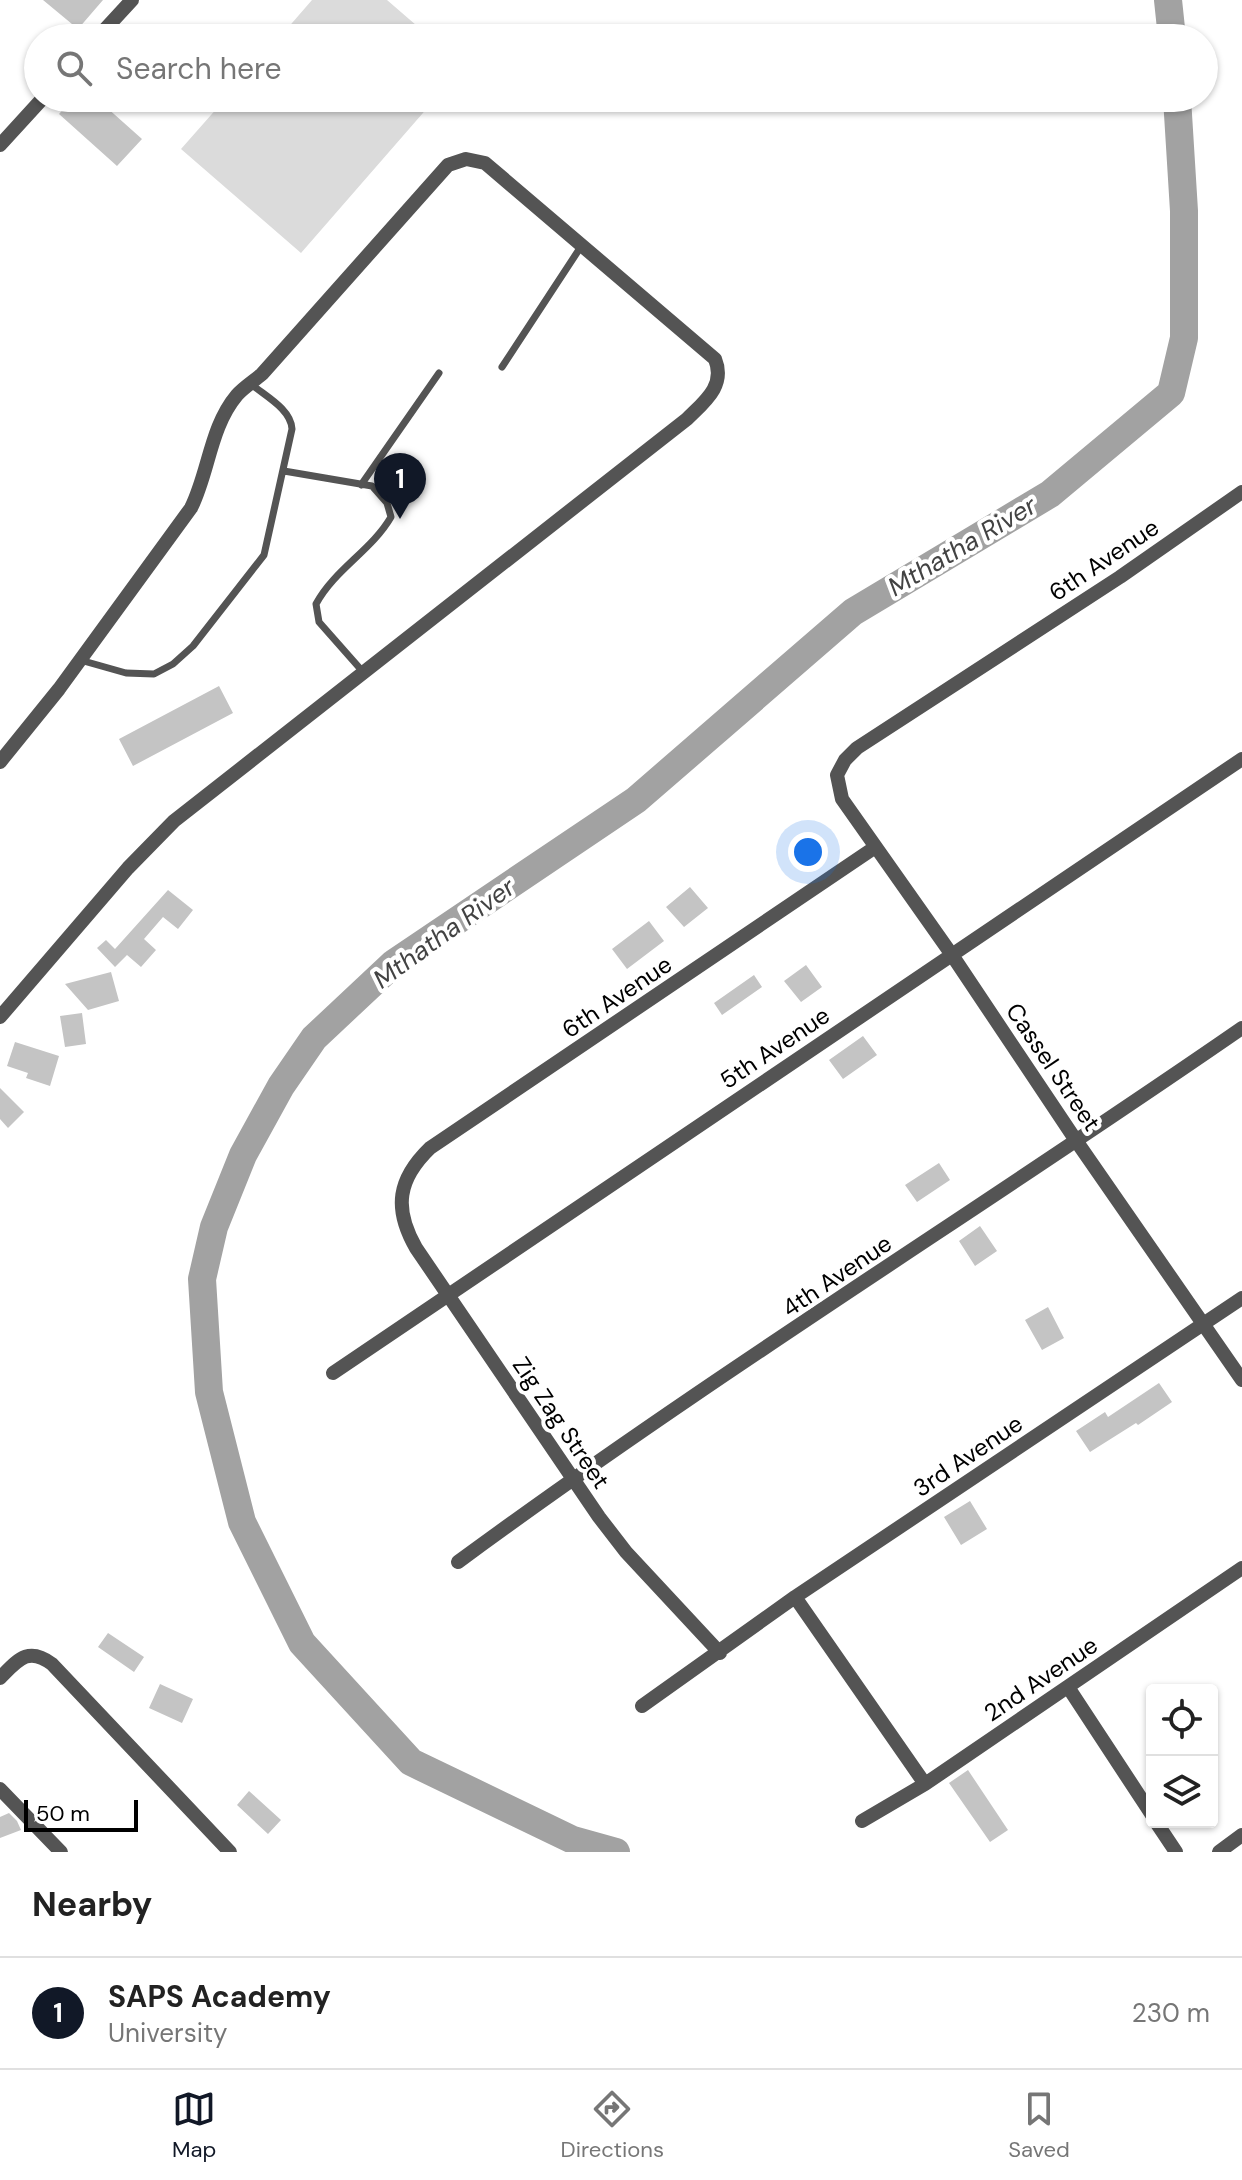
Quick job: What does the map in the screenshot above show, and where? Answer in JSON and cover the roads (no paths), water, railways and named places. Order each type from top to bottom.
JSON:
[{"type":"street","points":[[110,24],[132,0]]},
{"type":"street","points":[[0,145],[30,112]]},
{"type":"street","points":[[0,762],[80,660],[191,508],[200,490],[218,428],[238,395],[441,171],[457,160],[473,159],[485,163],[711,354],[717,363],[718,383],[687,419],[159,834],[0,1017]]},
{"type":"street","name":"6th Avenue","points":[[837,775],[845,760],[857,748],[1120,577],[1242,492]]},
{"type":"street","name":"5th Avenue","points":[[333,1373],[1242,759]]},
{"type":"street","name":"Cassel Street","points":[[837,775],[842,799],[874,848],[952,955],[1242,1380]]},
{"type":"street","name":"6th Avenue","points":[[403,1196],[411,1168],[430,1148],[874,848]]},
{"type":"street","name":"4th Avenue","points":[[458,1562],[572,1478],[1077,1142],[1242,1028]]},
{"type":"street","name":"Zig Zag Street","points":[[403,1196],[403,1215],[410,1238],[572,1478],[626,1552],[720,1653]]},
{"type":"street","name":"3rd Avenue","points":[[642,1706],[795,1597],[1242,1298]]},
{"type":"street","name":"2nd Avenue","points":[[862,1821],[925,1784],[1242,1568]]},
{"type":"street","points":[[795,1597],[925,1784]]},
{"type":"street","points":[[0,1678],[22,1658],[29,1655],[44,1657],[230,1852]]},
{"type":"street","points":[[1068,1687],[1146,1806]]},
{"type":"street","points":[[0,1789],[61,1852]]},
{"type":"street","points":[[1160,1828],[1176,1852]]},
{"type":"street","points":[[1219,1852],[1242,1835]]},
{"type":"lane","points":[[502,367],[582,245]]},
{"type":"lane","points":[[361,485],[439,373]]},
{"type":"lane","points":[[80,660],[126,673],[154,674],[173,664],[193,646],[261,562],[290,445],[291,420],[251,384]]},
{"type":"lane","points":[[284,471],[372,486],[387,503],[391,517],[386,526],[319,597],[316,610],[319,622],[364,673]]},
{"type":"waterway","name":"Mthatha River","points":[[1168,0],[1171,24]]},
{"type":"waterway","name":"Mthatha River","points":[[616,1852],[573,1840],[411,1762],[302,1643],[242,1522],[209,1392],[202,1279],[214,1227],[243,1155],[281,1086],[314,1038],[394,963],[636,800],[853,612],[1050,494],[1171,393],[1184,338],[1184,211],[1178,112]]},
{"type":"place","name":"SAPS Academy","points":[[400,519]]}]
